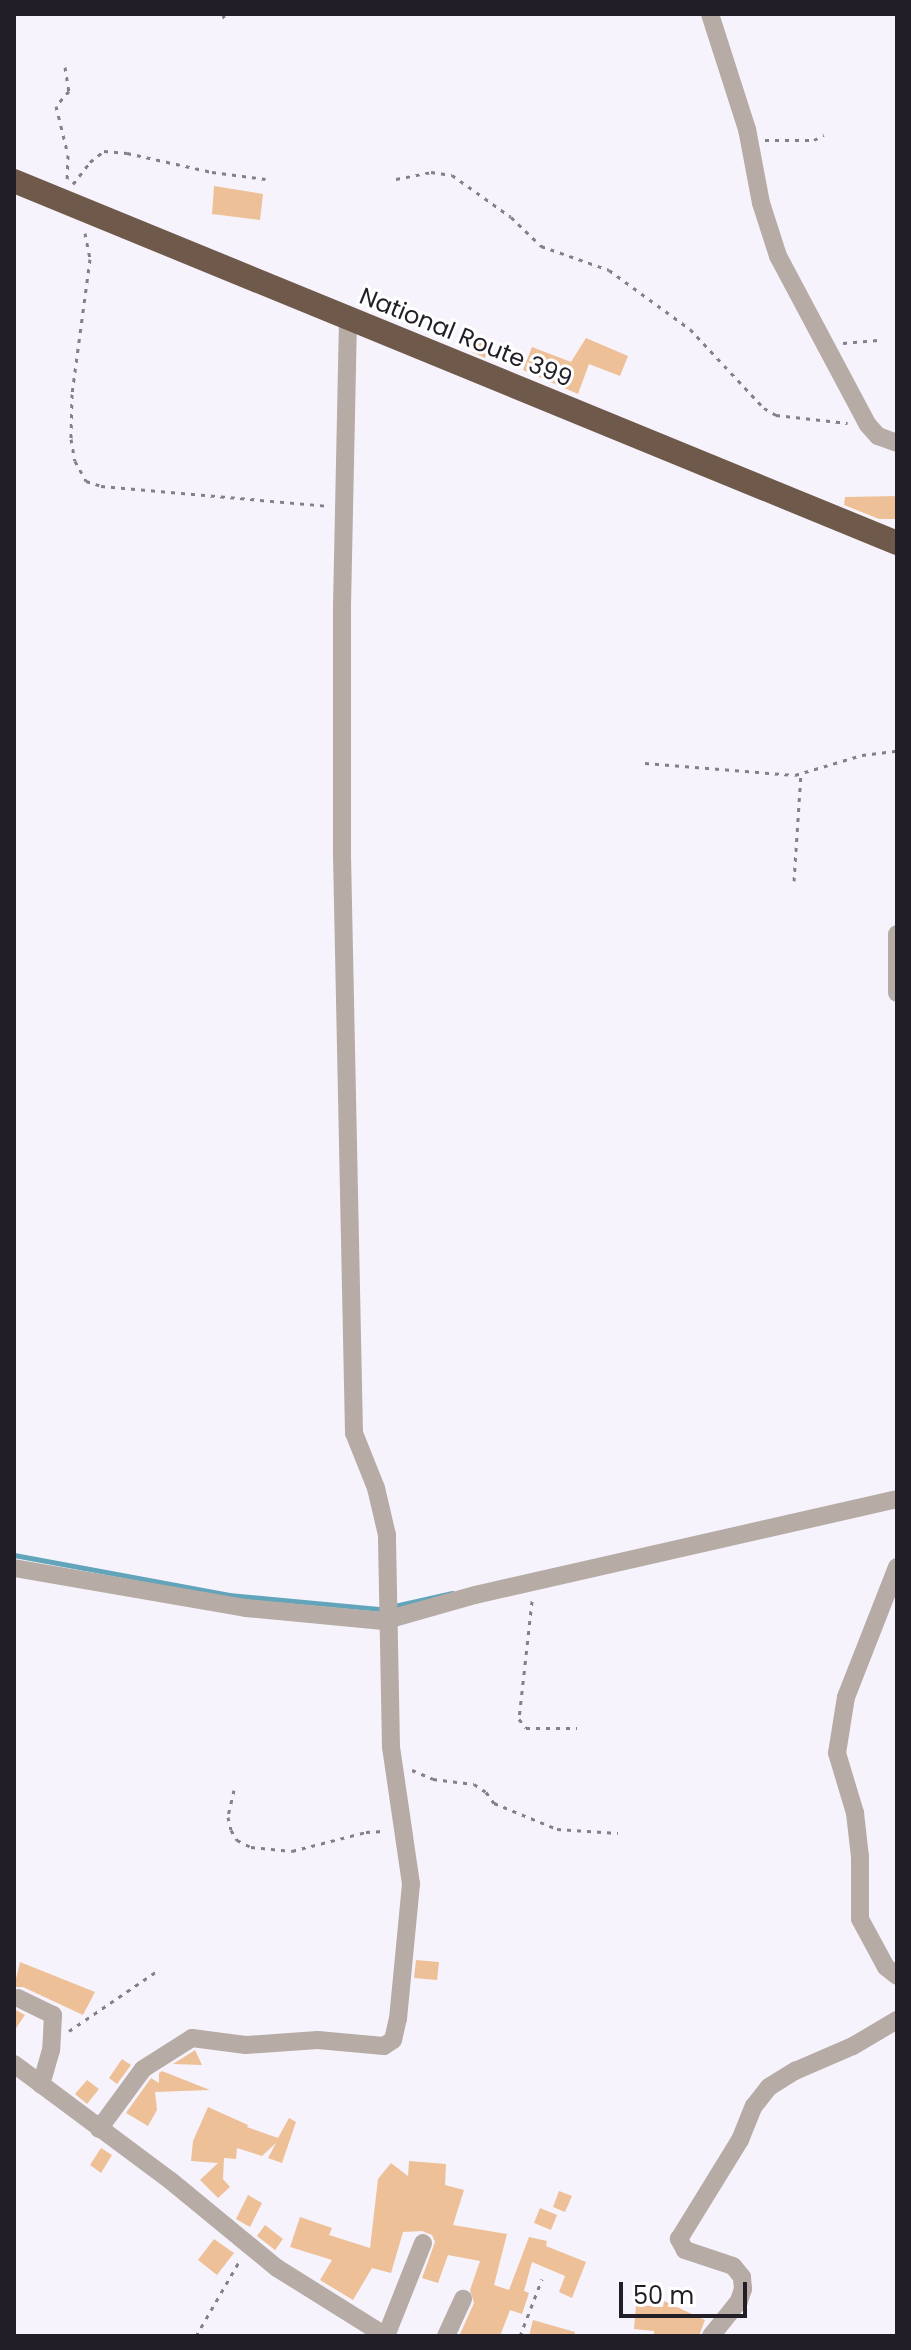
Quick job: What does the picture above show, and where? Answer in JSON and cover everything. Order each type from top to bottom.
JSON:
[{"type":"highway","name":"National Route 399","points":[[14,181],[897,543]]},
{"type":"street","points":[[710,14],[749,139],[761,203],[778,256],[868,425],[878,436],[897,443]]},
{"type":"street","points":[[99,2129],[143,2069],[192,2038],[246,2045],[318,2040],[384,2046],[393,2040],[411,1884],[394,1763],[387,1535],[376,1488],[354,1433],[342,854],[343,508],[348,319]]},
{"type":"street","points":[[897,934],[897,993]]},
{"type":"street","points":[[14,1568],[246,1608],[389,1611],[523,1584],[897,1499]]},
{"type":"street","points":[[897,1567],[846,1697],[837,1753],[855,1813],[860,1857],[860,1919],[886,1967],[897,1976]]},
{"type":"street","points":[[18,1998],[53,2015],[52,2041],[41,2085]]},
{"type":"street","points":[[711,2336],[739,2301],[743,2289],[742,2277],[733,2266],[685,2250],[679,2239],[740,2140],[754,2106],[769,2087],[795,2071],[853,2046],[897,2020]]},
{"type":"street","points":[[14,2064],[171,2181],[277,2268],[386,2336],[423,2243]]},
{"type":"street","points":[[446,2336],[463,2299]]},
{"type":"path","points":[[223,14],[225,21]]},
{"type":"path","points":[[65,67],[69,91],[56,106],[68,155],[65,193],[90,162],[104,151],[266,179]]},
{"type":"path","points":[[749,139],[814,140],[824,135]]},
{"type":"path","points":[[396,179],[431,172],[452,175],[511,217],[541,246],[609,270],[690,329],[764,408],[776,415],[868,425]]},
{"type":"path","points":[[81,209],[90,259],[72,394],[71,439],[75,461],[86,481],[101,486],[343,508]]},
{"type":"path","points":[[840,343],[881,340]]},
{"type":"path","points":[[645,763],[801,774],[862,755],[897,751]]},
{"type":"path","points":[[794,881],[801,774]]},
{"type":"path","points":[[523,1584],[532,1598],[519,1719],[526,1728],[577,1728]]},
{"type":"path","points":[[394,1763],[433,1779],[474,1784],[486,1792],[494,1803],[557,1829],[618,1833]]},
{"type":"path","points":[[234,1790],[228,1817],[231,1830],[237,1840],[251,1847],[292,1851],[366,1832],[403,1829]]},
{"type":"path","points":[[52,2041],[81,2025],[157,1971]]},
{"type":"path","points":[[196,2336],[248,2245]]},
{"type":"path","points":[[520,2336],[542,2279]]},
{"type":"building","points":[[214,186],[263,194],[260,220],[212,214]]},
{"type":"building","points":[[586,338],[628,356],[620,376],[589,364],[578,394],[523,370],[532,347],[571,362]]},
{"type":"building","points":[[477,341],[492,341],[485,358],[472,352]]},
{"type":"building","points":[[897,496],[897,519],[879,519],[844,505],[845,497]]},
{"type":"building","points":[[416,1960],[439,1962],[437,1980],[414,1978]]},
{"type":"building","points":[[20,1962],[95,1992],[83,2015],[23,1987],[14,1987]]},
{"type":"building","points":[[14,2009],[25,2015],[14,2031]]},
{"type":"building","points":[[195,2050],[202,2065],[173,2064]]},
{"type":"building","points":[[122,2059],[131,2065],[117,2084],[109,2078]]},
{"type":"building","points":[[162,2071],[210,2090],[155,2092],[157,2110],[148,2126],[126,2113],[151,2078],[159,2083],[159,2073]]},
{"type":"building","points":[[87,2080],[99,2089],[87,2104],[75,2094]]},
{"type":"building","points":[[208,2107],[247,2127],[278,2138],[289,2118],[296,2122],[282,2163],[268,2158],[276,2143],[262,2156],[237,2148],[236,2159],[224,2158],[223,2179],[230,2187],[218,2198],[200,2180],[218,2163],[191,2161],[193,2141]]},
{"type":"building","points":[[101,2148],[112,2155],[101,2173],[90,2165]]},
{"type":"building","points":[[409,2161],[446,2164],[445,2185],[464,2190],[453,2225],[507,2234],[494,2285],[509,2290],[529,2237],[547,2241],[546,2246],[586,2262],[572,2298],[559,2292],[565,2276],[532,2262],[524,2291],[529,2293],[522,2314],[510,2310],[500,2336],[460,2334],[474,2303],[470,2290],[480,2261],[448,2255],[438,2283],[422,2278],[435,2242],[432,2235],[422,2231],[403,2232],[391,2273],[372,2268],[353,2300],[320,2280],[332,2260],[290,2247],[300,2217],[332,2228],[329,2235],[370,2248],[378,2179],[391,2163],[408,2176]]},
{"type":"building","points":[[559,2191],[572,2196],[565,2212],[553,2207]]},
{"type":"building","points":[[248,2195],[262,2203],[250,2227],[236,2219]]},
{"type":"building","points":[[540,2208],[557,2215],[551,2230],[534,2223]]},
{"type":"building","points":[[265,2225],[283,2239],[275,2250],[257,2236]]},
{"type":"building","points":[[214,2239],[234,2253],[217,2275],[198,2260]]},
{"type":"building","points":[[664,2301],[705,2320],[699,2336],[654,2336],[654,2331],[634,2329],[636,2305],[663,2307]]},
{"type":"building","points":[[533,2320],[575,2332],[574,2336],[529,2336]]},
{"type":"waterway","points":[[14,1555],[229,1595],[381,1609],[452,1593]]}]
